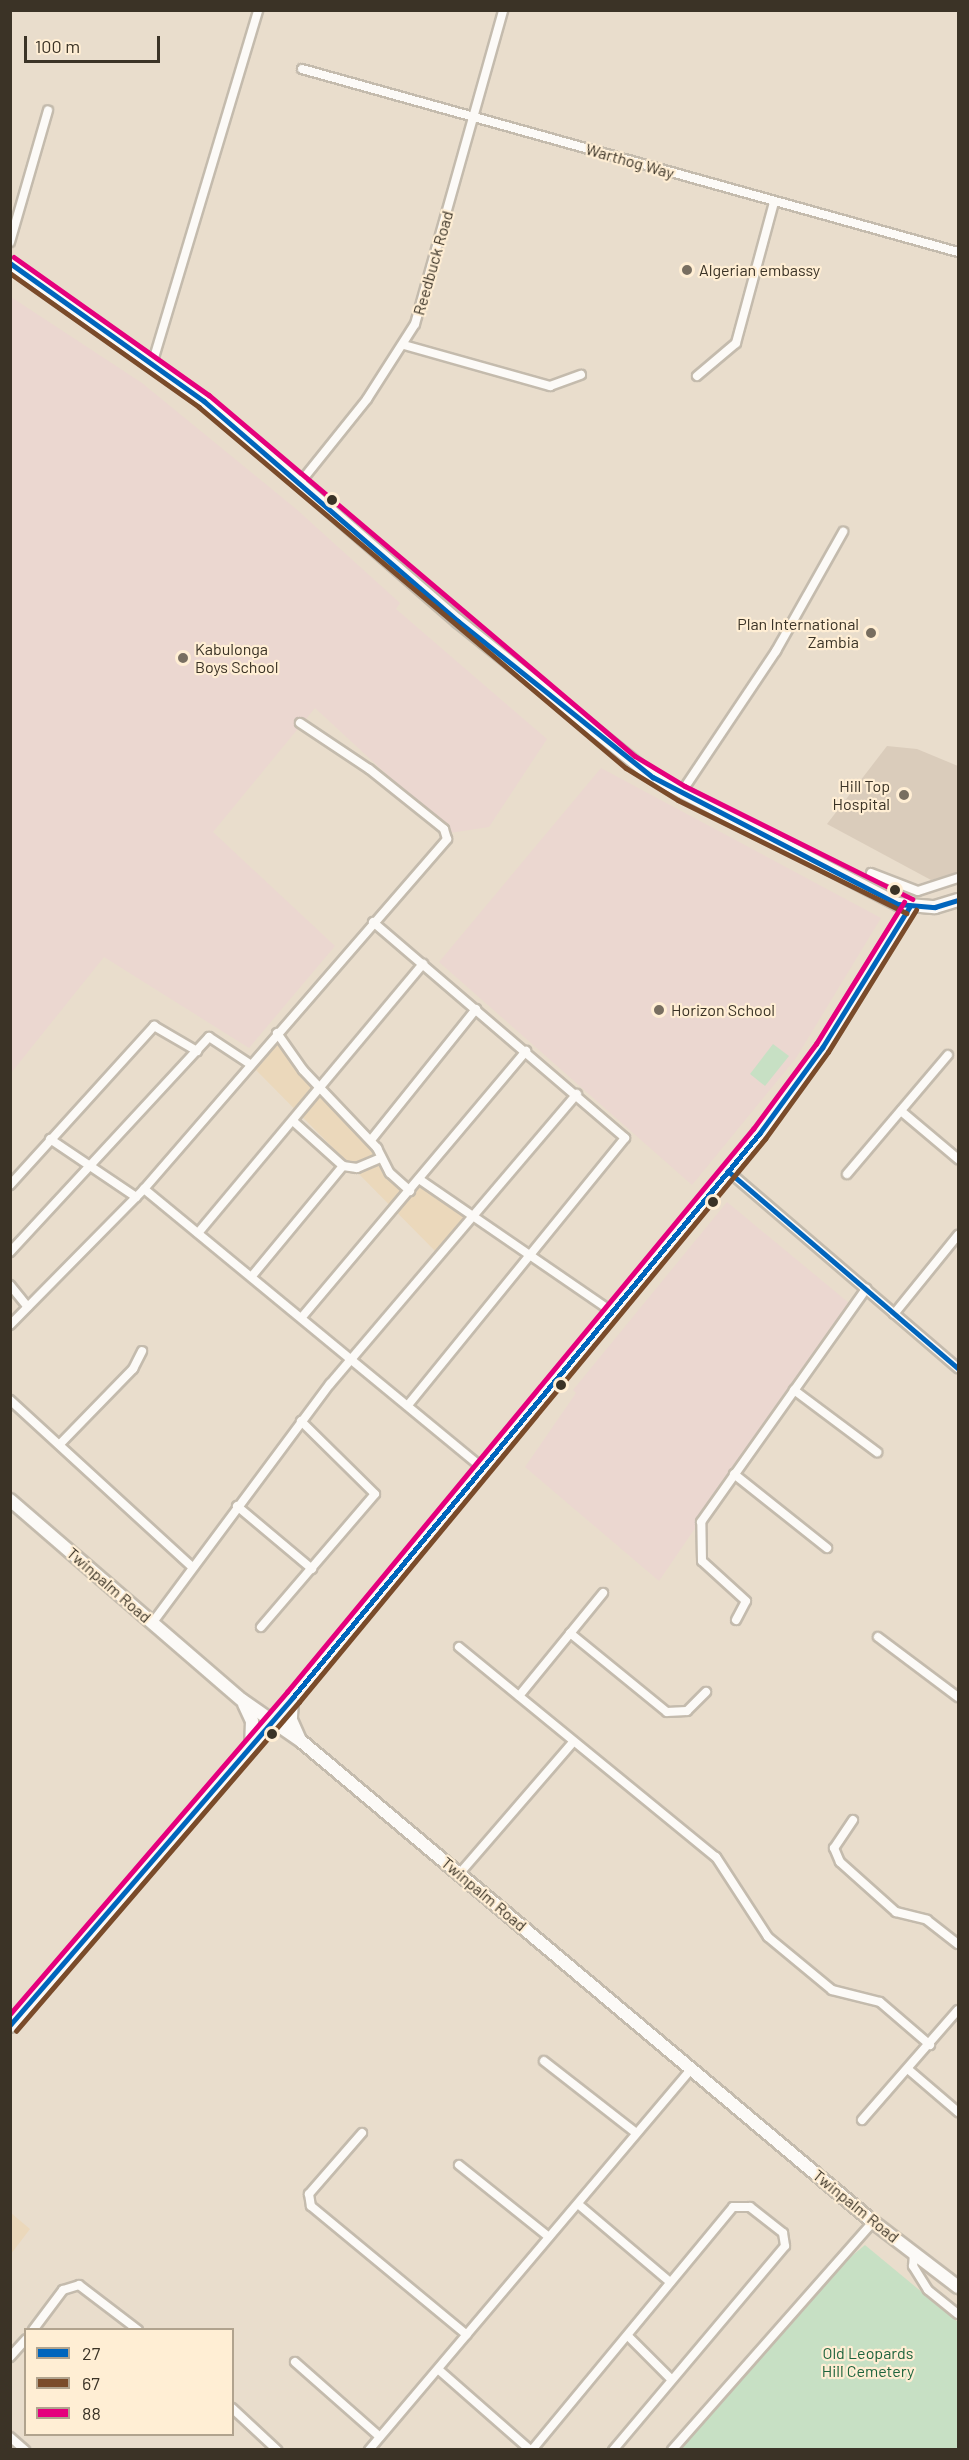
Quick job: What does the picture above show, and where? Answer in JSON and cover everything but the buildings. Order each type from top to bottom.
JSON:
[{"type":"main road","points":[[10,263],[153,361],[591,732],[681,793],[910,906],[958,900]]},
{"type":"main road","points":[[10,2026],[293,1697],[728,1171],[816,1057],[910,906]]},
{"type":"main road","name":"Twinpalm Road","points":[[10,1500],[242,1700],[301,1741],[873,2222],[958,2287]]},
{"type":"main road","points":[[293,1697],[291,1720],[301,1741]]},
{"type":"main road","points":[[242,1700],[252,1721],[251,1746]]},
{"type":"street","points":[[153,361],[258,10]]},
{"type":"street","name":"Reedbuck Road","points":[[299,484],[404,345],[424,298],[503,10]]},
{"type":"street","name":"Warthog Way","points":[[302,69],[958,252]]},
{"type":"street","points":[[10,242],[48,110]]},
{"type":"street","points":[[697,376],[736,343],[774,202]]},
{"type":"street","points":[[404,345],[550,386],[581,375]]},
{"type":"street","points":[[681,793],[776,651],[843,532]]},
{"type":"street","points":[[10,1325],[144,1189],[447,834],[329,738],[300,723]]},
{"type":"street","points":[[871,873],[898,888],[918,891],[958,878]]},
{"type":"street","points":[[373,922],[622,1132],[624,1142],[530,1252],[408,1405]]},
{"type":"street","points":[[198,1233],[321,1089],[423,964]]},
{"type":"street","points":[[371,1140],[476,1009]]},
{"type":"street","points":[[10,1185],[154,1026],[196,1051]]},
{"type":"street","points":[[277,1033],[321,1089],[371,1140],[381,1158],[410,1191]]},
{"type":"street","points":[[10,1252],[211,1036],[250,1064]]},
{"type":"street","points":[[302,1317],[526,1051]]},
{"type":"street","points":[[847,1174],[948,1055]]},
{"type":"street","points":[[153,1622],[191,1566],[301,1421],[577,1094]]},
{"type":"street","points":[[901,1111],[958,1159]]},
{"type":"street","points":[[293,1121],[343,1167],[357,1168],[381,1158]]},
{"type":"street","points":[[50,1139],[88,1168],[136,1197]]},
{"type":"street","points":[[252,1276],[343,1167]]},
{"type":"street","points":[[728,1171],[958,1368]]},
{"type":"street","points":[[419,1179],[474,1218],[530,1252],[611,1311]]},
{"type":"street","points":[[144,1189],[354,1359],[482,1468]]},
{"type":"street","points":[[894,1314],[958,1235]]},
{"type":"street","points":[[10,1285],[28,1307]]},
{"type":"street","points":[[736,1620],[744,1596],[712,1575],[702,1561],[697,1537],[734,1474],[866,1289]]},
{"type":"street","points":[[60,1444],[133,1369],[142,1351]]},
{"type":"street","points":[[794,1390],[877,1452]]},
{"type":"street","points":[[10,1400],[191,1566]]},
{"type":"street","points":[[261,1627],[376,1491],[301,1421]]},
{"type":"street","points":[[734,1474],[826,1548]]},
{"type":"street","points":[[237,1506],[312,1569]]},
{"type":"street","points":[[519,1696],[603,1593]]},
{"type":"street","points":[[570,1633],[668,1712],[687,1711],[705,1692]]},
{"type":"street","points":[[878,1636],[958,1697]]},
{"type":"street","points":[[459,1647],[573,1743],[716,1857],[768,1937],[832,1990],[880,2002],[930,2045]]},
{"type":"street","points":[[460,1873],[573,1743]]},
{"type":"street","points":[[853,1820],[834,1848],[840,1862],[896,1912],[927,1920],[958,1944]]},
{"type":"street","points":[[862,2120],[909,2070],[958,2010]]},
{"type":"street","points":[[544,2061],[636,2133]]},
{"type":"street","points":[[369,2450],[692,2068]]},
{"type":"street","points":[[909,2070],[958,2112]]},
{"type":"street","points":[[362,2133],[309,2194],[311,2206],[467,2336]]},
{"type":"street","points":[[459,2165],[549,2237]]},
{"type":"street","points":[[578,2204],[670,2282]]},
{"type":"street","points":[[439,2370],[531,2450],[733,2207],[750,2207],[787,2239],[613,2450]]},
{"type":"street","points":[[672,2450],[873,2222]]},
{"type":"street","points":[[914,2253],[913,2266],[928,2290],[958,2314]]},
{"type":"street","points":[[34,2328],[63,2290],[79,2284],[135,2328]]},
{"type":"street","points":[[628,2336],[671,2379]]},
{"type":"street","points":[[10,2357],[24,2341]]},
{"type":"street","points":[[295,2362],[380,2437]]},
{"type":"street","points":[[234,2410],[277,2450]]},
{"type":"street","points":[[10,2437],[25,2450]]},
{"type":"shaded area","name":"Kabulonga Boys School","points":[[11,297],[142,383],[295,508],[400,603],[396,609],[547,739],[489,827],[450,833],[315,708],[213,832],[335,946],[249,1048],[104,957],[11,1073]]},
{"type":"shaded area","name":"Hill Top Hospital","points":[[887,746],[917,749],[958,766],[958,873],[931,880],[827,824]]},
{"type":"shaded area","name":"Horizon School","points":[[601,768],[881,918],[796,1058],[692,1185],[439,962]]},
{"type":"shaded area","points":[[277,1033],[410,1190],[419,1179],[474,1215],[440,1256],[250,1064]]},
{"type":"shaded area","points":[[727,1202],[849,1303],[659,1581],[525,1467],[576,1393],[573,1390]]},
{"type":"shaded area","points":[[11,2213],[30,2229],[11,2254]]},
{"type":"green space","points":[[773,1044],[789,1056],[765,1086],[750,1074]]},
{"type":"green space","name":"Old Leopards Hill Cemetery","points":[[865,2245],[958,2322],[958,2449],[677,2450],[830,2274]]},
{"type":"transit line","name":"88","points":[[14,257],[209,395],[635,756],[685,786],[913,899]]},
{"type":"transit line","name":"27","points":[[10,263],[204,401],[458,621],[653,777],[898,904],[935,907],[958,900]]},
{"type":"transit line","name":"67","points":[[10,273],[199,407],[626,768],[678,800],[907,913]]},
{"type":"transit line","name":"88","points":[[10,2014],[287,1692],[753,1129],[816,1044],[904,902]]},
{"type":"transit line","name":"27","points":[[10,2025],[293,1697],[759,1134],[822,1048],[910,906]]},
{"type":"transit line","name":"67","points":[[16,2031],[299,1702],[765,1139],[828,1052],[916,910]]},
{"type":"transit line","name":"27","points":[[728,1171],[958,1368]]},
{"type":"place","name":"Algerian embassy","points":[[687,270]]},
{"type":"place","name":"Plan International Zambia","points":[[871,633]]},
{"type":"place","name":"Kabulonga Boys School","points":[[183,658]]},
{"type":"place","name":"Hill Top Hospital","points":[[904,795]]},
{"type":"place","name":"Horizon School","points":[[659,1010]]}]
